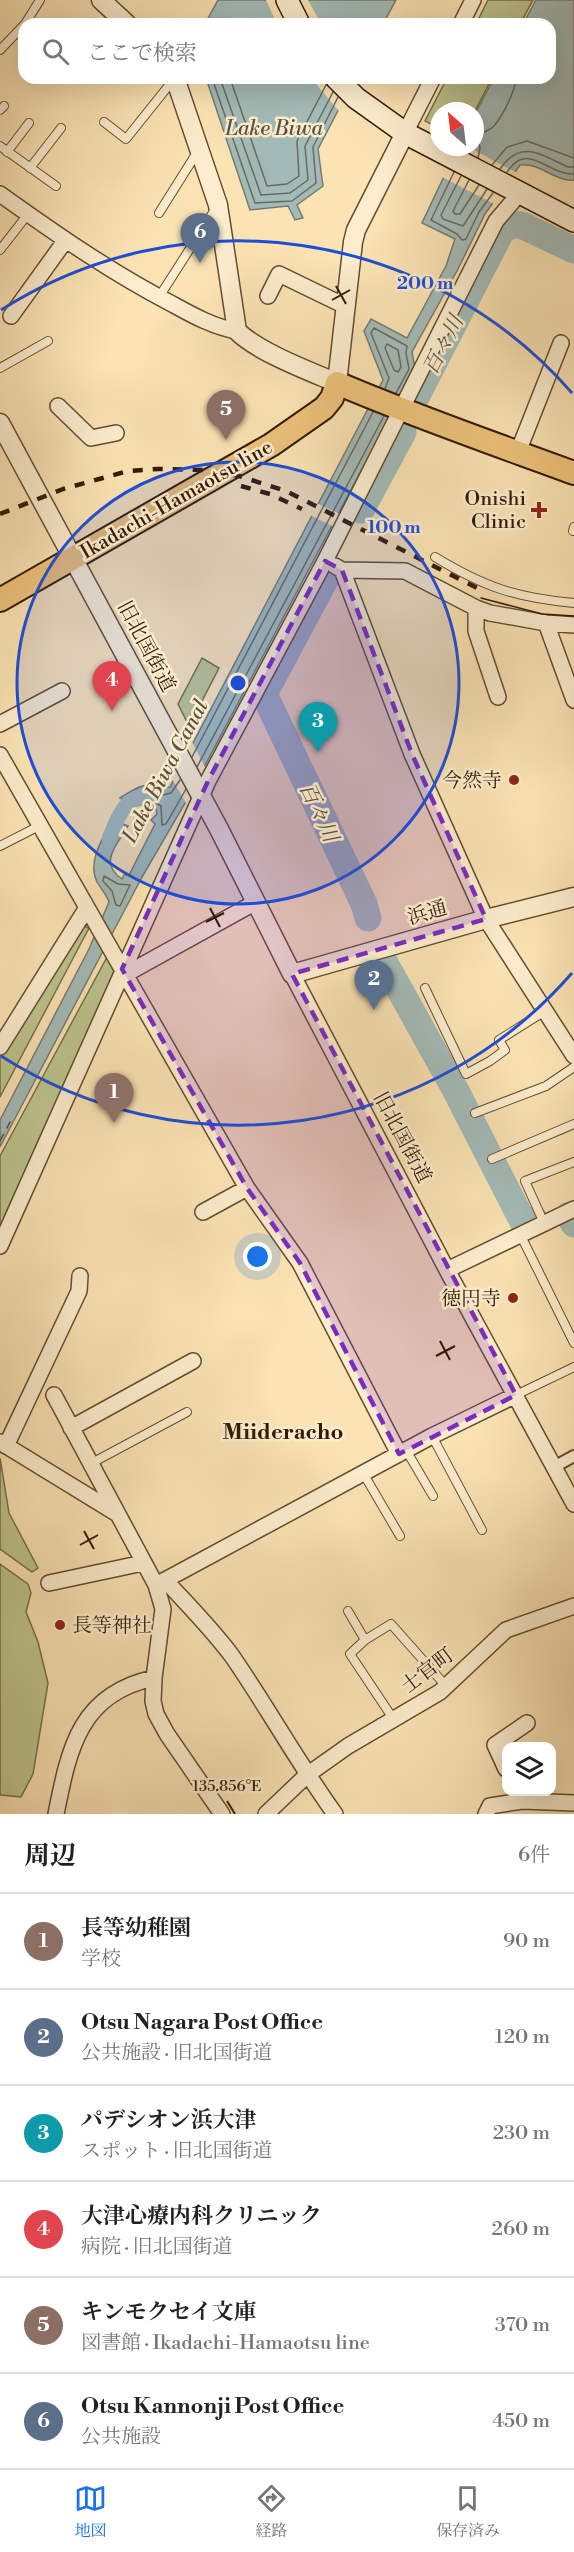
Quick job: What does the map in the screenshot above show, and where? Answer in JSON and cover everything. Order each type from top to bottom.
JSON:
[{"type":"main road","points":[[287,0],[296,18]]},
{"type":"main road","points":[[342,85],[405,133],[574,221]]},
{"type":"main road","points":[[337,383],[398,409],[574,473]]},
{"type":"main road","name":"Ikadachi-Hamaotsu line","points":[[0,600],[271,445],[324,408],[332,398],[337,383]]},
{"type":"street","points":[[101,0],[120,18]]},
{"type":"street","points":[[464,18],[473,0]]},
{"type":"street","points":[[177,84],[218,205],[237,331]]},
{"type":"street","points":[[0,194],[65,241],[159,297],[214,325],[237,331],[289,362],[337,383],[352,242],[430,84]]},
{"type":"street","points":[[0,1246],[199,791],[325,561],[398,409],[514,191]]},
{"type":"street","points":[[11,316],[65,241]]},
{"type":"street","points":[[268,296],[279,274],[345,306]]},
{"type":"street","points":[[518,452],[561,343]]},
{"type":"street","points":[[58,406],[92,438],[116,433]]},
{"type":"street","name":"旧北国街道","points":[[0,423],[199,791],[447,1270],[574,1504]]},
{"type":"street","points":[[325,561],[342,570],[405,571],[476,608],[510,617],[574,625]]},
{"type":"street","points":[[342,570],[412,754],[486,919],[574,1056]]},
{"type":"street","points":[[476,608],[476,631],[498,697]]},
{"type":"street","points":[[546,623],[574,700]]},
{"type":"street","points":[[0,724],[62,691]]},
{"type":"street","points":[[0,755],[247,1188],[300,1263],[403,1452]]},
{"type":"street","name":"浜通","points":[[292,974],[486,919],[574,897]]},
{"type":"street","points":[[122,968],[256,902]]},
{"type":"street","points":[[0,1047],[87,911]]},
{"type":"street","points":[[203,1212],[247,1188]]},
{"type":"street","points":[[447,1270],[574,1209]]},
{"type":"street","points":[[80,1276],[79,1291],[3,1444],[116,1513]]},
{"type":"street","points":[[71,1428],[194,1361]]},
{"type":"street","points":[[54,1395],[143,1563],[226,1648],[307,1776],[335,1814]]},
{"type":"street","points":[[160,1582],[432,1436],[516,1395]]},
{"type":"street","points":[[554,1467],[574,1456]]},
{"type":"street","points":[[50,1583],[143,1563]]},
{"type":"street","points":[[160,1582],[163,1609],[154,1678],[153,1701],[156,1714],[167,1734],[222,1814]]},
{"type":"street","name":"士官町","points":[[266,1814],[307,1776],[348,1746],[446,1686],[506,1630],[574,1606]]},
{"type":"street","points":[[56,1814],[69,1756],[88,1715],[113,1695],[143,1680],[154,1678]]},
{"type":"street","points":[[502,1759],[495,1745],[527,1723]]},
{"type":"street","points":[[486,1814],[490,1806],[520,1796],[574,1803]]},
{"type":"lane","points":[[28,18],[40,0]]},
{"type":"lane","points":[[0,50],[18,30]]},
{"type":"lane","points":[[104,122],[126,139],[170,84]]},
{"type":"lane","points":[[7,152],[28,123]]},
{"type":"lane","points":[[30,168],[61,128]]},
{"type":"lane","points":[[0,146],[56,186]]},
{"type":"lane","points":[[159,213],[199,150]]},
{"type":"lane","points":[[159,297],[218,205]]},
{"type":"lane","points":[[0,249],[27,214]]},
{"type":"lane","points":[[0,368],[48,341]]},
{"type":"lane","points":[[435,557],[466,576],[494,588],[539,600],[574,603]]},
{"type":"lane","points":[[0,846],[39,826]]},
{"type":"lane","points":[[425,988],[466,1074],[505,1050],[499,1040],[546,1011]]},
{"type":"lane","points":[[475,1113],[546,1086],[574,1067]]},
{"type":"lane","points":[[492,1159],[574,1124]]},
{"type":"lane","points":[[544,1223],[525,1181],[574,1162]]},
{"type":"lane","points":[[520,1234],[574,1343]]},
{"type":"lane","points":[[516,1395],[574,1367]]},
{"type":"lane","points":[[90,1464],[188,1412]]},
{"type":"lane","points":[[432,1436],[482,1530]]},
{"type":"lane","points":[[403,1452],[433,1496]]},
{"type":"lane","points":[[363,1473],[400,1536]]},
{"type":"lane","points":[[348,1611],[365,1640]]},
{"type":"lane","points":[[394,1719],[350,1654],[365,1640],[391,1624],[446,1686]]},
{"type":"highlighted area","points":[[325,561],[342,570],[412,754],[486,919],[292,974],[516,1395],[399,1454],[300,1263],[247,1188],[122,969],[208,781]]},
{"type":"green space","points":[[488,0],[533,0],[523,18],[479,18]]},
{"type":"green space","points":[[444,84],[489,84],[480,102],[435,102]]},
{"type":"green space","points":[[430,111],[430,124],[425,121]]},
{"type":"green space","points":[[202,658],[219,668],[189,726],[178,704]]},
{"type":"green space","points":[[83,926],[89,928],[0,1097],[0,1058]]},
{"type":"green space","points":[[106,959],[110,959],[116,972],[0,1230],[0,1156]]},
{"type":"green space","points":[[0,1458],[9,1513],[38,1568],[32,1572],[0,1549]]},
{"type":"green space","points":[[0,1564],[28,1584],[31,1593],[26,1612],[38,1642],[48,1683],[33,1774],[21,1797],[0,1795]]},
{"type":"water","points":[[218,0],[396,0],[386,18],[208,18]]},
{"type":"water","points":[[536,0],[574,0],[574,180],[560,178],[534,166],[520,165],[485,214],[457,271],[412,352],[415,369],[0,1147],[0,1120],[89,949],[109,902],[94,874],[95,858],[101,842],[112,820],[128,826],[110,860],[111,867],[122,879],[124,875],[129,875],[155,824],[151,820],[157,814],[156,809],[145,804],[136,806],[120,798],[145,785],[170,787],[383,380],[364,331],[371,319],[407,338],[446,266],[455,239],[422,223],[454,156],[484,156],[484,102],[481,102],[491,84],[556,84],[556,18],[526,18]]},
{"type":"water","name":"Lake Biwa","points":[[208,84],[352,84],[318,149],[323,186],[297,205],[303,218],[295,220],[288,206],[250,210]]},
{"type":"pier","points":[[266,0],[308,0],[318,18],[274,18]]},
{"type":"pier","points":[[316,84],[353,84],[339,111]]},
{"type":"pier","points":[[484,155],[517,173],[496,205],[442,177],[452,156]]},
{"type":"pier","points":[[316,503],[340,514],[334,527],[310,515]]},
{"type":"pier","points":[[191,740],[206,769],[187,805],[171,777]]},
{"type":"waterway","name":"百々川","points":[[414,401],[502,230],[512,225],[521,225],[574,250]]},
{"type":"waterway","name":"百々川","points":[[361,510],[403,432]]},
{"type":"waterway","name":"百々川","points":[[326,578],[264,694],[364,904],[368,918]]},
{"type":"waterway","name":"Lake Biwa Canal","points":[[109,839],[118,818],[127,805],[132,800],[146,799]]},
{"type":"waterway","name":"百々川","points":[[381,956],[456,1091],[524,1224],[535,1220]]},
{"type":"waterway","name":"百々川","points":[[569,1215],[574,1224]]},
{"type":"ferry route","points":[[0,1141],[11,1120]]},
{"type":"tram line","points":[[481,598],[542,614],[574,616]]},
{"type":"railway","points":[[0,514],[63,489],[128,471],[203,470],[239,476],[286,491],[483,591]]},
{"type":"railway","points":[[241,486],[270,494],[302,509]]},
{"type":"place","name":"Otsu Kannonji Post Office","points":[[200,263]]},
{"type":"place","name":"キンモクセイ文庫","points":[[226,440]]},
{"type":"place","name":"Onishi Clinic","points":[[539,510]]},
{"type":"place","name":"大津心療内科クリニック","points":[[112,711]]},
{"type":"place","name":"パデシオン浜大津","points":[[318,752]]},
{"type":"place","name":"今然寺","points":[[514,780]]},
{"type":"place","name":"Otsu Nagara Post Office","points":[[374,1010]]},
{"type":"place","name":"長等幼稚園","points":[[114,1123]]},
{"type":"place","name":"徳円寺","points":[[513,1298]]},
{"type":"place","name":"長等神社","points":[[60,1625]]},
{"type":"district","name":"Miideracho","points":[[283,1431]]}]
